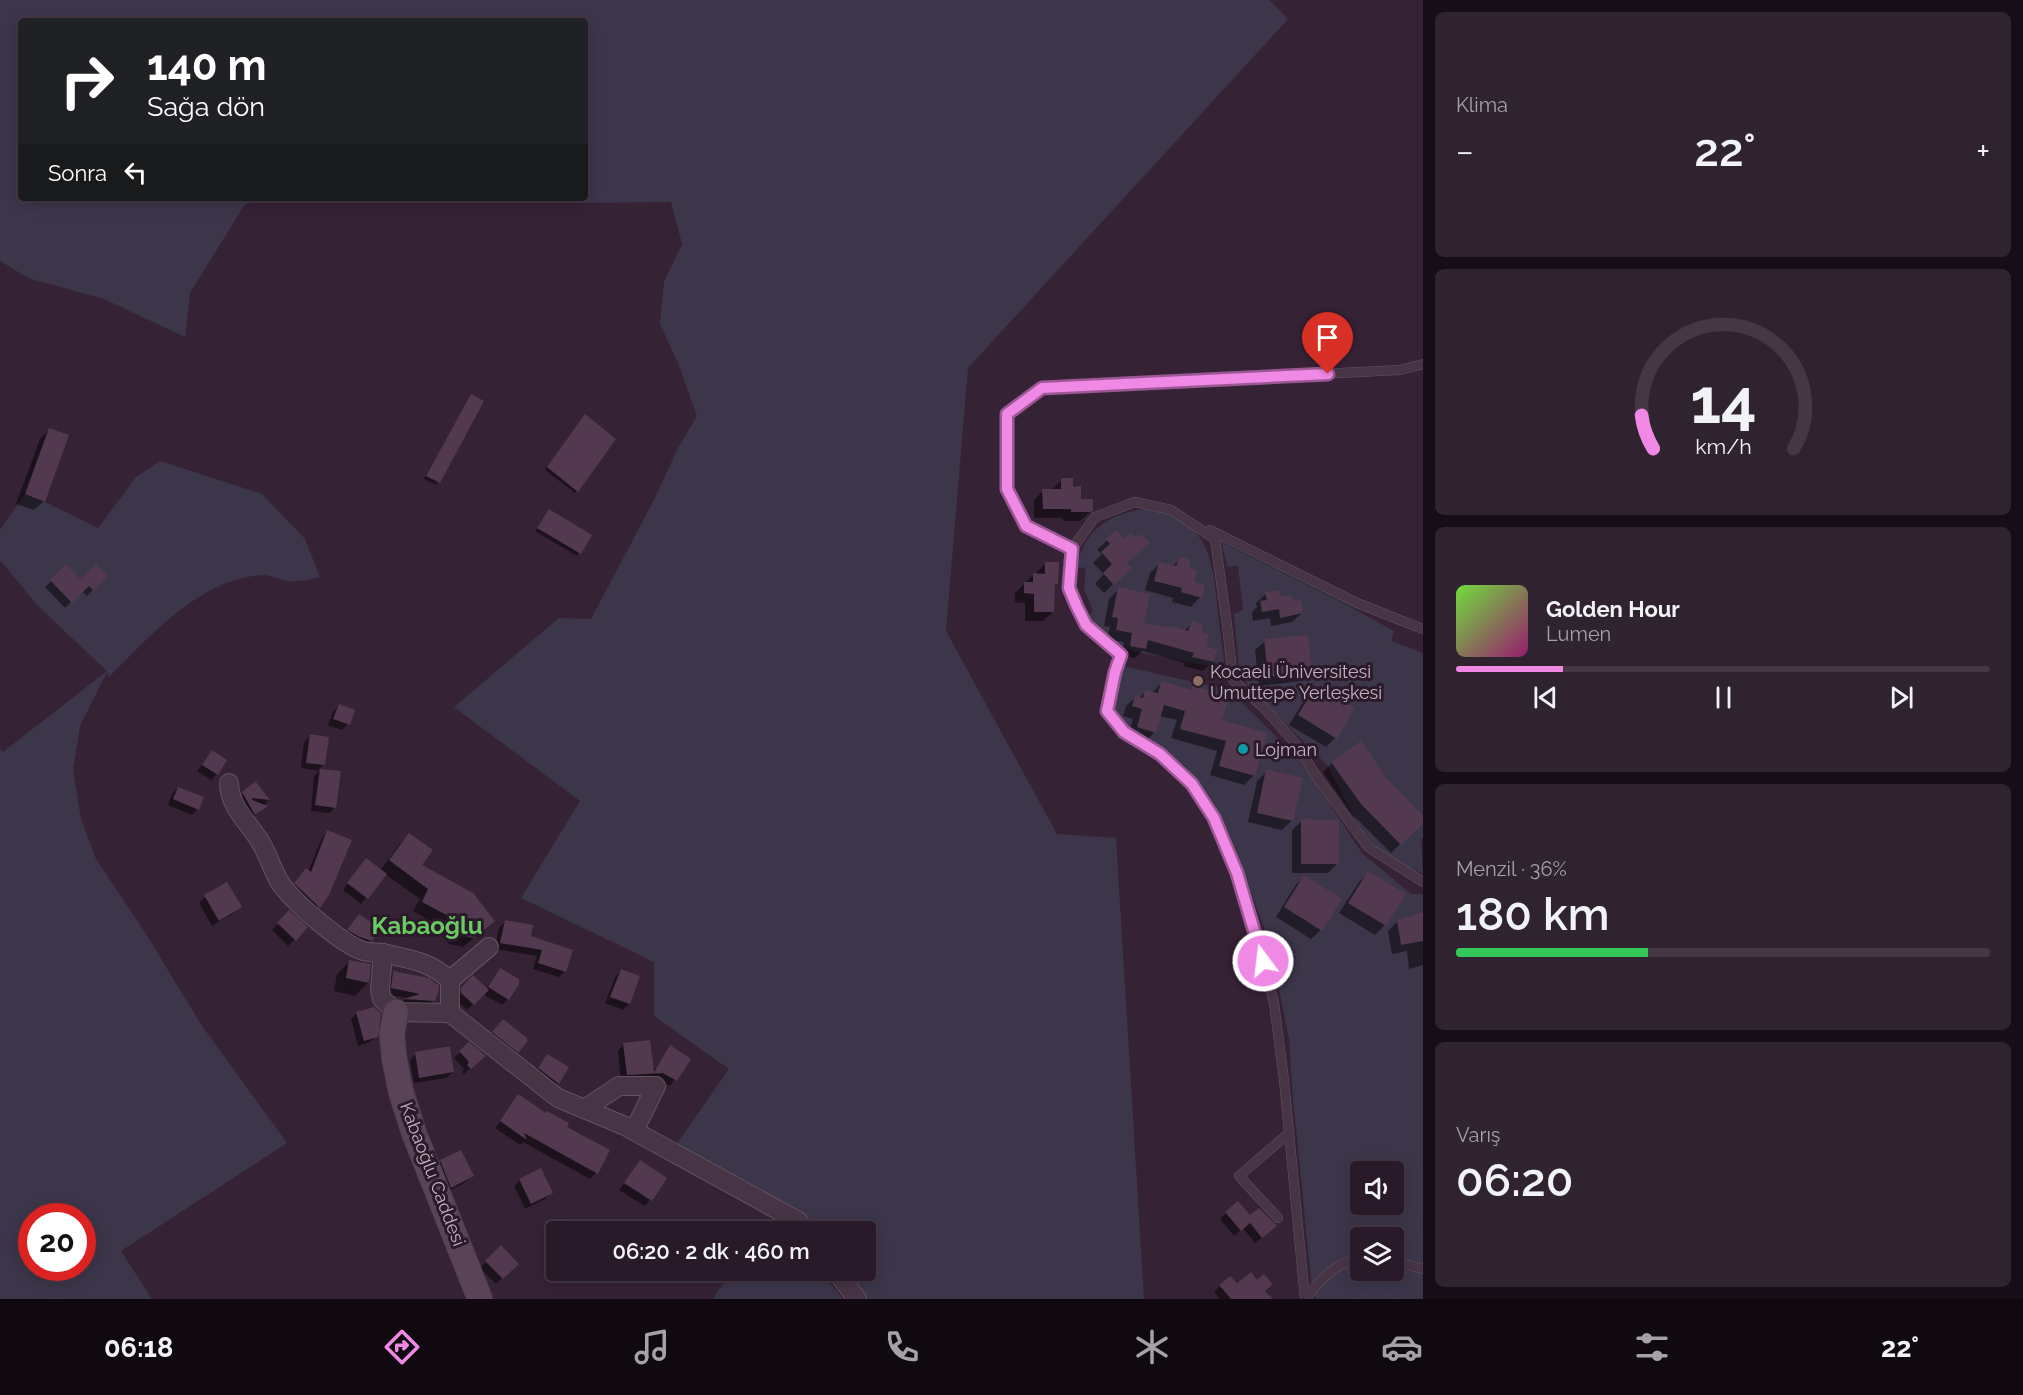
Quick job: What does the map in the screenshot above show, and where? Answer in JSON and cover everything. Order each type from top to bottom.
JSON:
[{"type":"street","points":[[229,783],[229,791],[239,812],[262,844],[279,880],[291,895],[327,928],[363,951],[383,953],[425,963],[450,980]]},
{"type":"street","points":[[450,1013],[450,980],[489,947]]},
{"type":"street","points":[[383,953],[380,990],[382,999],[396,1012],[450,1013],[558,1098],[634,1131],[798,1221]]},
{"type":"street","name":"Kabaoğlu Caddesi","points":[[396,1012],[392,1033],[401,1092],[414,1133],[480,1299]]},
{"type":"street","points":[[584,1109],[619,1086],[656,1086],[634,1131]]},
{"type":"street","points":[[843,1281],[857,1299]]},
{"type":"lane","points":[[1072,549],[1026,526],[1007,489],[1007,414],[1042,388],[1400,370],[1423,364]]},
{"type":"lane","points":[[1306,1299],[1274,1003],[1258,940],[1237,873],[1214,818],[1192,784],[1160,754],[1124,732],[1107,711],[1121,655],[1086,625],[1073,597],[1069,588],[1072,549],[1095,517],[1105,513],[1135,502],[1171,510],[1358,603],[1423,629]]},
{"type":"lane","points":[[1171,510],[1215,539],[1233,680],[1264,708],[1296,744],[1368,847],[1423,882]]},
{"type":"lane","points":[[1278,1218],[1239,1176],[1289,1133]]},
{"type":"lane","points":[[1306,1299],[1313,1288],[1339,1265],[1350,1261]]},
{"type":"lane","points":[[1404,1264],[1423,1269]]},
{"type":"shaded area","points":[[0,0],[1269,0],[1288,19],[968,368],[946,631],[1057,834],[1116,838],[1144,1299],[868,1299],[854,1281],[876,1281],[876,1221],[810,1221],[806,1216],[676,1145],[729,1069],[654,1016],[654,962],[521,898],[580,801],[454,707],[559,618],[591,619],[655,498],[678,448],[697,416],[678,363],[660,324],[664,282],[682,244],[671,202],[567,203],[561,201],[588,201],[588,18],[18,18],[18,201],[270,201],[245,204],[190,293],[185,337],[104,299],[28,278],[0,261]]},
{"type":"shaded area","points":[[160,461],[262,494],[305,539],[320,577],[296,582],[265,575],[238,579],[216,587],[178,612],[109,677],[107,672],[80,726],[73,770],[81,819],[96,859],[146,934],[202,1026],[287,1143],[121,1251],[152,1299],[0,1299],[0,749],[3,752],[107,671],[38,606],[0,560],[0,530],[25,494],[98,528],[136,477]]},
{"type":"shaded area","points":[[1147,509],[1168,514],[1184,522],[1196,533],[1204,545],[1214,576],[1225,669],[1116,646],[1087,620],[1093,611],[1084,589],[1086,568],[1077,567],[1080,554],[1101,525],[1122,514]]},
{"type":"shaded area","points":[[1221,542],[1347,605],[1394,631],[1391,641],[1423,653],[1423,838],[1421,839],[1423,874],[1396,862],[1372,843],[1361,830],[1327,765],[1249,687],[1239,670],[1234,614],[1243,610],[1238,566],[1228,567]]},
{"type":"shaded area","points":[[1123,666],[1229,690],[1301,761],[1362,853],[1411,894],[1423,894],[1423,1299],[1316,1299],[1311,1280],[1289,1039],[1271,948],[1235,847],[1216,806],[1202,785],[1185,766],[1152,742],[1128,729],[1117,717],[1114,703]]},
{"type":"shaded area","points":[[726,1281],[828,1281],[843,1299],[713,1299]]},
{"type":"building","points":[[471,394],[484,401],[440,483],[426,476]]},
{"type":"building","points":[[585,414],[616,439],[578,492],[547,467]]},
{"type":"building","points":[[49,428],[69,435],[45,502],[25,494]]},
{"type":"building","points":[[1061,478],[1073,478],[1073,487],[1081,486],[1081,499],[1093,499],[1091,512],[1043,509],[1042,489],[1061,489]]},
{"type":"building","points":[[549,509],[592,535],[581,554],[537,528]]},
{"type":"building","points":[[1116,530],[1124,539],[1131,533],[1136,538],[1141,534],[1150,543],[1127,563],[1132,568],[1114,585],[1103,573],[1112,564],[1101,552],[1110,544],[1106,539]]},
{"type":"building","points":[[1180,557],[1191,560],[1189,568],[1197,570],[1194,582],[1205,585],[1202,598],[1181,592],[1182,588],[1154,581],[1159,562],[1176,566]]},
{"type":"building","points":[[1045,562],[1059,562],[1054,612],[1034,612],[1034,594],[1024,593],[1024,582],[1033,582],[1033,573],[1045,574]]},
{"type":"building","points":[[66,564],[80,579],[96,564],[108,576],[94,591],[89,586],[72,603],[50,580]]},
{"type":"building","points":[[1118,587],[1150,594],[1144,623],[1171,628],[1171,626],[1188,631],[1192,621],[1203,624],[1201,632],[1209,634],[1206,646],[1217,650],[1214,662],[1192,657],[1194,653],[1148,640],[1146,649],[1130,646],[1132,633],[1116,630],[1118,618],[1112,617]]},
{"type":"building","points":[[1279,590],[1281,597],[1292,595],[1293,601],[1301,600],[1303,613],[1280,618],[1279,609],[1262,612],[1260,601],[1267,600],[1265,592]]},
{"type":"building","points":[[1308,635],[1312,672],[1268,677],[1264,639]]},
{"type":"building","points":[[1161,681],[1191,690],[1192,686],[1229,696],[1222,720],[1267,733],[1255,776],[1219,766],[1226,741],[1180,729],[1185,711],[1164,705],[1156,733],[1137,727],[1142,709],[1132,706],[1135,695],[1143,698],[1145,690],[1158,693]]},
{"type":"building","name":"Lojman","points":[[1316,685],[1355,708],[1337,739],[1298,715]]},
{"type":"building","points":[[339,704],[355,710],[350,725],[333,719]]},
{"type":"building","points":[[310,734],[329,737],[325,765],[306,763]]},
{"type":"building","points":[[1361,741],[1388,780],[1423,816],[1423,824],[1401,845],[1361,804],[1331,762]]},
{"type":"building","points":[[212,750],[227,760],[218,775],[202,765]]},
{"type":"building","points":[[320,769],[341,771],[336,808],[315,805]]},
{"type":"building","name":"Lojman","points":[[1266,769],[1303,778],[1293,821],[1257,813]]},
{"type":"building","points":[[257,780],[256,782],[270,800],[252,798],[268,806],[255,815],[242,792]]},
{"type":"building","points":[[178,787],[204,797],[199,810],[173,799]]},
{"type":"building","points":[[1301,819],[1339,820],[1339,864],[1301,864]]},
{"type":"building","points":[[327,830],[352,840],[329,895],[320,908],[294,883],[306,868],[311,872]]},
{"type":"building","points":[[409,833],[433,850],[422,865],[473,893],[495,921],[474,938],[458,935],[447,922],[452,918],[422,902],[428,889],[389,860]]},
{"type":"building","points":[[366,858],[387,874],[368,899],[347,883]]},
{"type":"building","points":[[1368,871],[1406,894],[1386,926],[1348,903]]},
{"type":"building","points":[[1304,875],[1342,899],[1322,931],[1284,907]]},
{"type":"building","points":[[227,882],[242,907],[219,921],[204,895]]},
{"type":"building","points":[[289,910],[308,927],[296,941],[277,923]]},
{"type":"building","points":[[1423,912],[1423,941],[1401,945],[1397,920]]},
{"type":"building","points":[[359,914],[381,929],[372,941],[347,930]]},
{"type":"building","points":[[505,920],[533,925],[531,936],[573,950],[566,972],[538,963],[542,950],[500,943]]},
{"type":"building","points":[[349,960],[371,964],[369,983],[346,978]]},
{"type":"building","points":[[500,968],[519,979],[519,984],[509,1000],[488,987]]},
{"type":"building","points":[[621,969],[640,976],[630,1004],[610,997]]},
{"type":"building","points":[[393,971],[429,978],[439,985],[435,1001],[403,999],[420,994],[391,988]]},
{"type":"building","points":[[473,975],[489,990],[474,1005],[461,993],[461,988]]},
{"type":"building","points":[[374,1007],[381,1014],[378,1037],[364,1041],[356,1012]]},
{"type":"building","points":[[503,1019],[527,1038],[527,1042],[518,1053],[492,1032]]},
{"type":"building","points":[[650,1040],[654,1072],[670,1045],[691,1059],[677,1081],[663,1073],[627,1075],[623,1043]]},
{"type":"building","points":[[469,1042],[486,1056],[471,1069],[467,1065],[469,1062],[459,1051]]},
{"type":"building","points":[[450,1047],[454,1072],[419,1078],[415,1052]]},
{"type":"building","points":[[547,1054],[569,1067],[559,1084],[538,1068]]},
{"type":"building","points":[[518,1094],[546,1113],[547,1111],[569,1123],[567,1127],[610,1150],[598,1174],[524,1133],[527,1140],[500,1121]]},
{"type":"building","points":[[461,1150],[474,1176],[451,1188],[440,1160]]},
{"type":"building","points":[[640,1160],[667,1178],[652,1201],[624,1183]]},
{"type":"building","points":[[541,1168],[553,1193],[531,1204],[519,1179]]},
{"type":"building","points":[[1238,1201],[1250,1215],[1259,1208],[1277,1226],[1262,1238],[1250,1223],[1241,1231],[1225,1212]]},
{"type":"building","points":[[501,1245],[519,1264],[503,1279],[485,1261]]},
{"type":"building","points":[[1251,1272],[1257,1280],[1264,1274],[1273,1284],[1265,1291],[1273,1299],[1231,1299],[1219,1285],[1230,1276],[1237,1283]]},
{"type":"place","name":"Kocaeli Üniversitesi Umuttepe Yerleşkesi","points":[[1198,681]]},
{"type":"place","name":"Lojman","points":[[1243,749]]},
{"type":"district","name":"Kabaoğlu","points":[[427,925]]},
{"type":"route","points":[[1263,961],[1237,873],[1214,818],[1192,784],[1160,754],[1124,732],[1107,711],[1121,655],[1086,625],[1077,607],[1069,588],[1072,549],[1026,526],[1007,489],[1007,414],[1042,388],[1328,374]]}]
